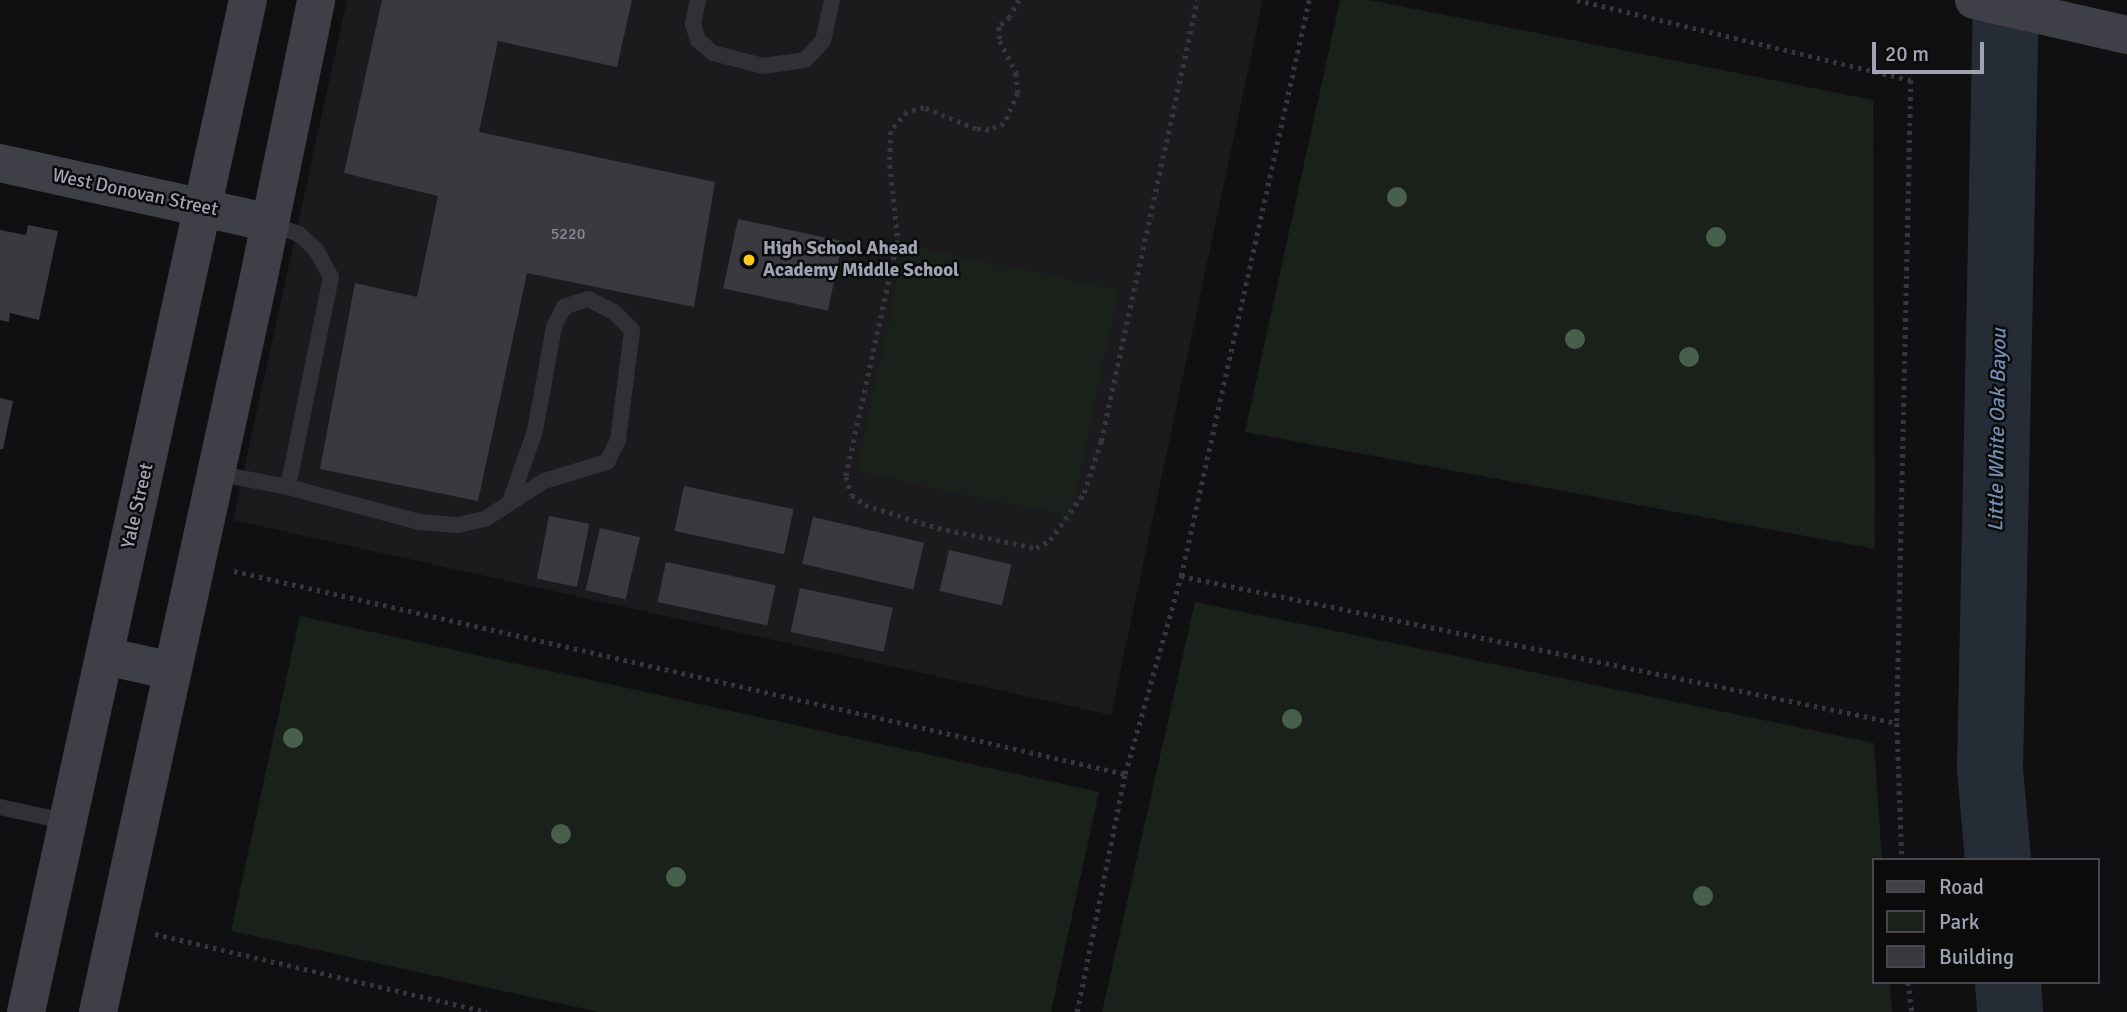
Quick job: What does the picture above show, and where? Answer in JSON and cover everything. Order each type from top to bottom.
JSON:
[{"type":"main road","name":"Yale Street","points":[[26,1012],[248,0]]},
{"type":"main road","points":[[98,1012],[316,0]]},
{"type":"main road","points":[[1974,0],[2029,13],[2077,12],[2127,35]]},
{"type":"main road","name":"West Donovan Street","points":[[0,163],[270,223]]},
{"type":"main road","points":[[105,656],[172,671]]},
{"type":"lane","points":[[698,0],[693,24],[698,40],[713,53],[763,66],[805,60],[823,41],[832,0]]},
{"type":"lane","points":[[270,223],[299,234],[316,250],[331,277],[288,487]]},
{"type":"lane","points":[[215,472],[288,487],[420,522],[458,525],[485,519],[544,481],[607,462],[618,440],[632,330],[614,312],[588,299],[564,307],[554,327],[535,432],[510,502]]},
{"type":"lane","points":[[0,807],[68,822]]},
{"type":"path","points":[[1019,0],[1010,17],[999,27],[1000,41],[1016,73],[1018,93],[1004,124],[989,130],[976,129],[924,108],[907,112],[891,131],[890,165],[898,240],[846,477],[852,495],[864,505],[938,528],[1036,548],[1050,540],[1084,493],[1101,441],[1197,0]]},
{"type":"path","points":[[1077,1012],[1125,774],[1181,576],[1309,0]]},
{"type":"path","points":[[1577,0],[1911,80],[1897,723],[1902,858]]},
{"type":"path","points":[[196,561],[285,585],[1125,774]]},
{"type":"path","points":[[1181,576],[1897,723]]},
{"type":"path","points":[[117,925],[487,1012]]},
{"type":"path","points":[[1908,984],[1912,1012]]},
{"type":"shaded area","name":"High School Ahead Academy Middle School","points":[[347,0],[1263,0],[1111,715],[233,520]]},
{"type":"green space","points":[[1340,0],[1370,0],[1873,100],[1875,549],[1245,432]]},
{"type":"green space","points":[[905,245],[1118,290],[1070,516],[857,471]]},
{"type":"green space","points":[[1195,602],[1874,743],[1882,858],[1871,858],[1871,984],[1890,984],[1892,1012],[1102,1012]]},
{"type":"green space","points":[[300,616],[1099,792],[1051,1012],[599,1012],[231,931]]},
{"type":"building","points":[[382,0],[632,0],[617,67],[498,41],[479,132],[715,182],[694,307],[527,273],[478,501],[320,469],[355,283],[417,297],[438,196],[344,173]]},
{"type":"building","points":[[738,219],[843,241],[828,311],[723,288]]},
{"type":"building","points":[[28,225],[58,231],[39,320],[10,313],[9,322],[0,320],[0,230],[26,235]]},
{"type":"building","points":[[0,398],[13,401],[3,449],[0,449]]},
{"type":"building","points":[[684,486],[794,509],[784,554],[674,531]]},
{"type":"building","points":[[549,516],[589,524],[577,587],[537,579]]},
{"type":"building","points":[[813,517],[924,543],[913,589],[802,564]]},
{"type":"building","points":[[600,528],[640,537],[626,600],[586,590]]},
{"type":"building","points":[[949,550],[1011,564],[1002,605],[940,591]]},
{"type":"building","points":[[666,562],[776,585],[767,625],[657,602]]},
{"type":"building","points":[[800,588],[893,608],[884,652],[791,632]]},
{"type":"waterway","name":"Little White Oak Bayou","points":[[1998,858],[1990,769],[2006,0]]},
{"type":"waterway","name":"Little White Oak Bayou","points":[[2008,984],[2010,1012]]},
{"type":"place","name":"High School Ahead Academy Middle School","points":[[749,260]]}]
